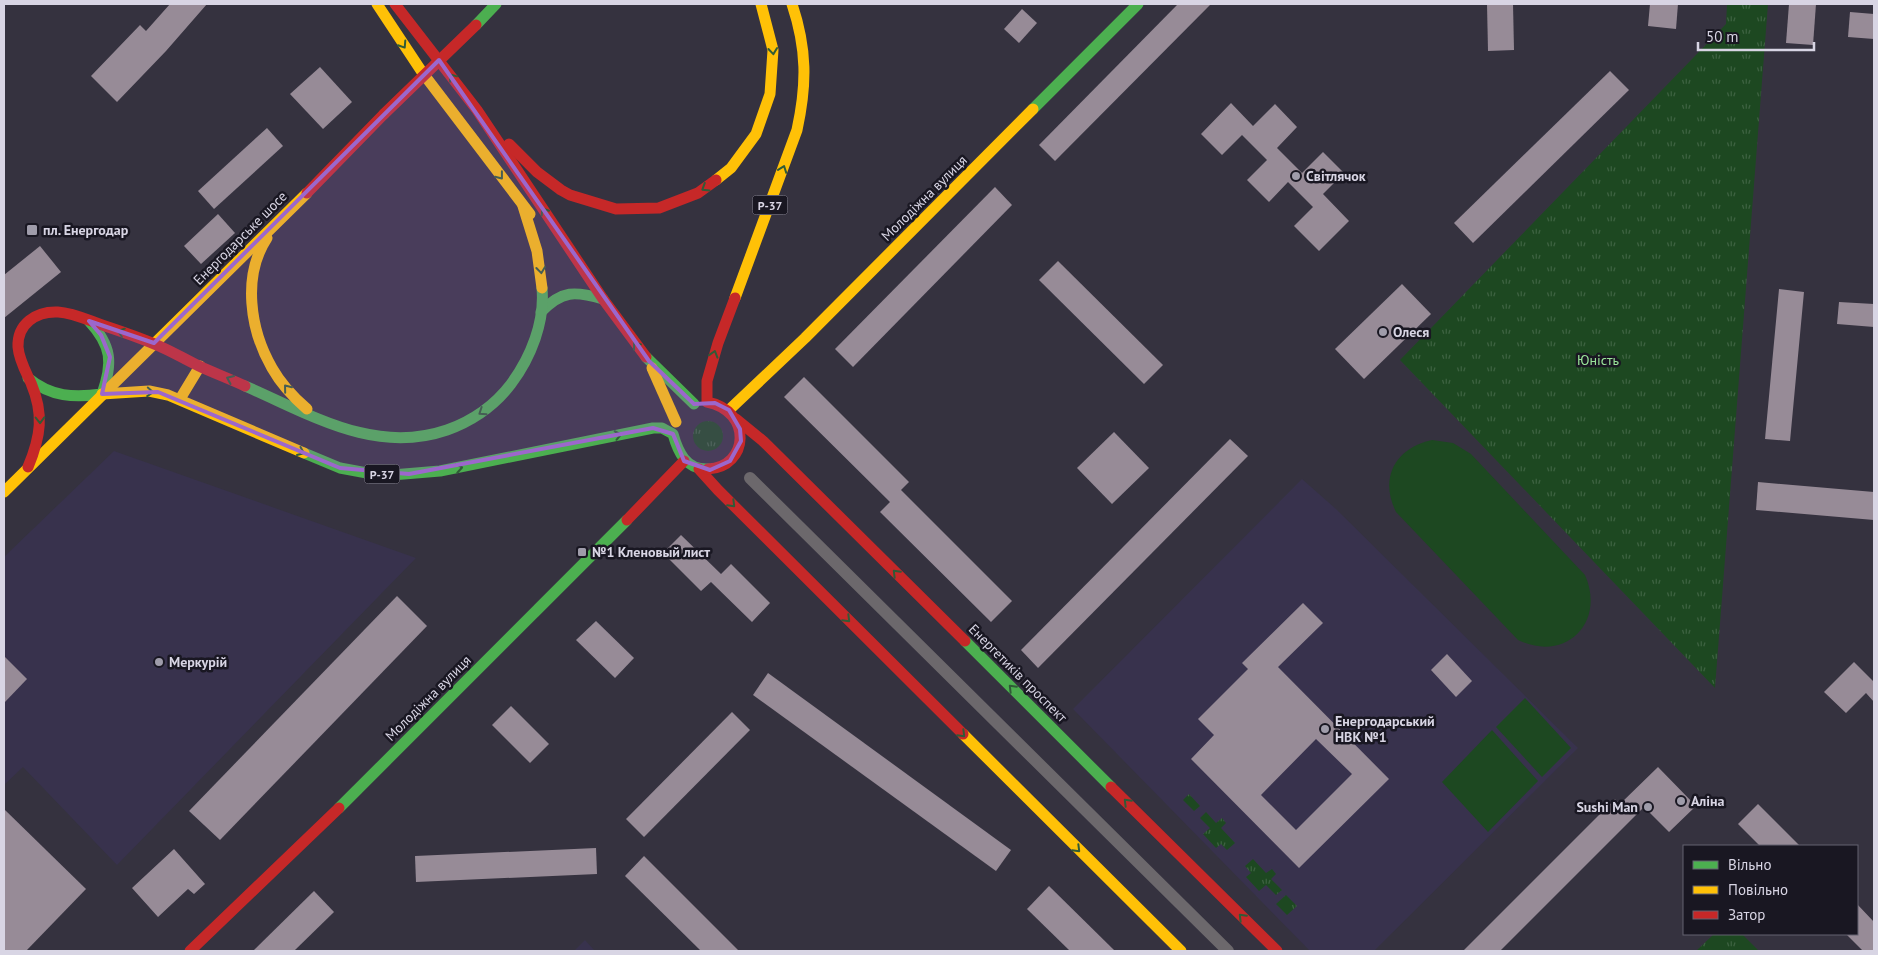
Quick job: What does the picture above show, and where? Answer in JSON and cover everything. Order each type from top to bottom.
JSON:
[{"type":"street","points":[[377,4],[422,72],[523,206],[603,299]]},
{"type":"street","points":[[395,4],[477,110],[603,299],[649,361],[694,404]]},
{"type":"street","name":"Енергодарське шосе","points":[[4,492],[496,4]]},
{"type":"street","points":[[477,110],[538,175],[570,196],[599,206],[632,210],[666,206],[705,189],[735,165],[747,150],[764,119],[773,85],[775,64],[770,30],[761,4]]},
{"type":"street","name":"Р-37","points":[[707,402],[707,381],[718,343],[794,140],[802,106],[806,59],[798,20],[792,4]]},
{"type":"street","name":"Молодіжна вулиця","points":[[732,414],[805,338],[1138,4]]},
{"type":"street","points":[[27,469],[37,447],[40,425],[38,401],[14,352],[18,332],[25,323],[37,315],[54,312],[64,313],[89,321],[154,344],[345,430],[365,435],[400,438],[420,436],[460,425],[489,407],[512,383],[531,352],[540,324],[543,289],[541,264],[523,206]]},
{"type":"street","points":[[272,228],[257,256],[254,270],[252,301],[256,329],[269,361],[286,388],[298,401],[323,420]]},
{"type":"street","points":[[542,312],[558,296],[567,293],[576,292],[603,299]]},
{"type":"street","points":[[25,374],[40,388],[53,394],[80,397],[102,394],[110,369],[110,357],[101,335],[89,321]]},
{"type":"street","points":[[649,361],[676,422]]},
{"type":"street","points":[[180,399],[200,366]]},
{"type":"street","name":"Р-37","points":[[102,394],[149,391],[180,399],[340,468],[379,474],[440,471],[652,428],[662,428],[673,434]]},
{"type":"street","points":[[699,469],[710,470],[721,467],[737,452],[740,440],[740,429],[732,414],[722,406],[707,402],[694,404],[684,411],[676,422],[673,434],[674,444],[684,461],[699,469],[753,526],[1181,951]]},
{"type":"street","name":"Енергетиків проспект","points":[[732,414],[763,441],[1277,951]]},
{"type":"street","name":"Молодіжна вулиця","points":[[190,951],[324,823],[606,542],[684,461]]},
{"type":"street","points":[[750,478],[1228,951]]},
{"type":"highlighted area","points":[[439,60],[649,361],[694,404],[715,403],[729,410],[740,429],[741,441],[730,461],[710,470],[684,461],[673,434],[653,428],[409,474],[340,468],[158,392],[102,394],[110,357],[101,335],[89,321],[154,343]]},
{"type":"shaded area","name":"Меркурій","points":[[114,451],[416,558],[117,865],[23,767],[4,785],[4,557]]},
{"type":"shaded area","name":"Енергодарський НВК №1","points":[[1302,479],[1336,509],[1578,748],[1374,951],[1310,951],[1073,709]]},
{"type":"shaded area","points":[[585,940],[595,951],[574,951]]},
{"type":"green space","name":"Юність","points":[[1727,4],[1768,4],[1715,688],[1400,360],[1726,24]]},
{"type":"green space","points":[[708,421],[719,425],[723,436],[719,447],[708,451],[697,447],[693,436],[697,425]]},
{"type":"green space","points":[[1432,440],[1453,443],[1471,454],[1585,575],[1590,593],[1590,609],[1585,623],[1577,634],[1565,642],[1551,646],[1535,646],[1518,640],[1396,512],[1389,488],[1390,476],[1394,466],[1408,450]]},
{"type":"green space","points":[[1525,698],[1571,748],[1542,777],[1496,727]]},
{"type":"green space","points":[[1492,730],[1538,781],[1488,832],[1442,782]]},
{"type":"green space","points":[[1189,794],[1200,806],[1194,811],[1183,800]]},
{"type":"green space","points":[[1206,812],[1216,823],[1222,818],[1226,823],[1221,828],[1235,843],[1227,850],[1221,844],[1216,848],[1203,834],[1210,828],[1200,818]]},
{"type":"green space","points":[[1253,859],[1266,873],[1272,869],[1276,874],[1271,879],[1282,890],[1276,895],[1266,885],[1259,891],[1246,877],[1251,873],[1245,866]]},
{"type":"green space","points":[[1286,895],[1297,906],[1287,915],[1276,904]]},
{"type":"green space","points":[[1713,935],[1743,935],[1759,951],[1696,951]]},
{"type":"building","points":[[170,4],[207,4],[166,51],[117,102],[91,76],[140,25],[146,31]]},
{"type":"building","points":[[1178,4],[1211,4],[1055,161],[1039,145]]},
{"type":"building","points":[[1487,4],[1513,4],[1514,50],[1488,51]]},
{"type":"building","points":[[1650,4],[1678,4],[1676,29],[1648,26]]},
{"type":"building","points":[[1789,4],[1816,4],[1813,45],[1786,43]]},
{"type":"building","points":[[1022,9],[1037,23],[1019,43],[1004,29]]},
{"type":"building","points":[[1850,12],[1874,14],[1874,39],[1848,37]]},
{"type":"building","points":[[320,67],[352,102],[323,129],[290,94]]},
{"type":"building","points":[[1610,71],[1629,90],[1473,243],[1454,223]]},
{"type":"building","name":"Світлячок","points":[[1231,103],[1253,126],[1275,104],[1297,127],[1277,148],[1302,173],[1323,152],[1344,173],[1323,194],[1349,221],[1319,251],[1294,226],[1313,207],[1288,182],[1269,202],[1247,180],[1267,160],[1242,135],[1222,155],[1201,134]]},
{"type":"building","points":[[267,128],[283,146],[214,209],[198,191]]},
{"type":"building","points":[[995,187],[1012,205],[853,367],[835,349]]},
{"type":"building","points":[[218,214],[235,233],[201,264],[184,246]]},
{"type":"building","points":[[40,246],[61,272],[4,318],[4,275]]},
{"type":"building","points":[[1058,261],[1163,365],[1144,384],[1039,280]]},
{"type":"building","name":"Олеся","points":[[1402,284],[1431,314],[1364,379],[1335,349]]},
{"type":"building","points":[[1779,289],[1804,292],[1790,441],[1765,439]]},
{"type":"building","points":[[1839,302],[1874,304],[1874,327],[1837,324]]},
{"type":"building","points":[[804,377],[909,482],[901,490],[1012,601],[991,622],[880,512],[890,502],[784,397]]},
{"type":"building","points":[[1114,432],[1149,468],[1112,504],[1077,468]]},
{"type":"building","points":[[1230,439],[1248,456],[1038,668],[1021,650]]},
{"type":"building","points":[[1758,482],[1874,492],[1874,520],[1756,510]]},
{"type":"building","points":[[681,535],[721,574],[731,564],[770,603],[752,622],[711,582],[701,591],[663,553]]},
{"type":"building","points":[[397,596],[427,626],[220,840],[189,811]]},
{"type":"building","points":[[1303,603],[1323,623],[1278,667],[1389,779],[1299,868],[1191,759],[1214,735],[1198,719],[1248,669],[1242,663]],"holes":[[[1316,739],[1352,774],[1296,830],[1261,795]]]},
{"type":"building","points":[[596,621],[634,658],[615,678],[576,640]]},
{"type":"building","points":[[1447,654],[1472,681],[1456,697],[1431,670]]},
{"type":"building","points":[[4,656],[27,679],[4,703]]},
{"type":"building","points":[[1854,662],[1874,682],[1874,702],[1866,693],[1846,713],[1824,692]]},
{"type":"building","points":[[768,673],[1011,850],[996,871],[753,695]]},
{"type":"building","points":[[511,706],[549,744],[530,763],[492,725]]},
{"type":"building","points":[[732,712],[750,730],[644,837],[626,819]]},
{"type":"building","points":[[1658,767],[1696,806],[1669,832],[1644,807],[1500,951],[1463,951],[1615,799],[1620,804]]},
{"type":"building","points":[[1758,804],[1799,845],[1759,845],[1738,824]]},
{"type":"building","points":[[4,809],[86,889],[26,951],[4,951]]},
{"type":"building","points":[[596,848],[597,874],[416,882],[415,856]]},
{"type":"building","points":[[174,849],[205,884],[194,894],[188,889],[158,917],[132,888]]},
{"type":"building","points":[[644,856],[739,951],[701,951],[625,876]]},
{"type":"building","points":[[1049,886],[1115,951],[1070,951],[1027,909]]},
{"type":"building","points":[[314,891],[334,912],[294,951],[253,951]]},
{"type":"building","points":[[1858,905],[1874,922],[1874,951],[1863,951],[1847,935],[1858,935]]},
{"type":"traffic: fast","points":[[476,25],[496,4]]},
{"type":"traffic: fast","points":[[1033,109],[1138,4]]},
{"type":"traffic: fast","points":[[245,386],[318,419],[368,434],[394,438],[420,436],[447,430],[474,417],[490,405],[505,392],[518,374],[530,351],[539,326],[542,288]]},
{"type":"traffic: fast","points":[[541,312],[562,296],[569,294],[603,299]]},
{"type":"traffic: fast","points":[[28,378],[45,389],[63,395],[102,394],[108,373],[108,355],[97,330],[89,321]]},
{"type":"traffic: fast","points":[[646,357],[694,404]]},
{"type":"traffic: fast","points":[[304,453],[340,468],[392,475],[440,471],[653,428],[662,428],[673,434],[677,447],[684,459],[700,469],[708,469]]},
{"type":"traffic: fast","points":[[339,808],[627,520]]},
{"type":"traffic: fast","points":[[965,641],[1111,787]]},
{"type":"traffic: slow","points":[[377,4],[422,72],[530,214]]},
{"type":"traffic: slow","points":[[716,180],[731,168],[756,134],[770,94],[773,50],[761,4]]},
{"type":"traffic: slow","points":[[735,298],[797,130],[803,97],[804,67],[801,36],[792,4]]},
{"type":"traffic: slow","points":[[729,410],[805,338],[1033,109]]},
{"type":"traffic: slow","points":[[4,492],[307,193]]},
{"type":"traffic: slow","points":[[523,206],[537,251],[542,288]]},
{"type":"traffic: slow","points":[[267,238],[259,253],[254,269],[252,286],[254,320],[258,337],[272,368],[288,390],[307,409]]},
{"type":"traffic: slow","points":[[180,399],[200,366]]},
{"type":"traffic: slow","points":[[652,368],[676,422]]},
{"type":"traffic: slow","points":[[102,394],[149,391],[168,395],[304,453]]},
{"type":"traffic: slow","points":[[963,734],[1181,951]]},
{"type":"traffic: jam","points":[[395,4],[477,110],[603,299],[646,357]]},
{"type":"traffic: jam","points":[[384,114],[476,25]]},
{"type":"traffic: jam","points":[[307,193],[384,114]]},
{"type":"traffic: jam","points":[[509,144],[537,172],[561,190],[570,195],[616,209],[659,208],[698,193],[716,180]]},
{"type":"traffic: jam","points":[[708,469],[722,466],[732,459],[738,449],[740,438],[738,427],[732,416],[722,407],[707,402],[707,381],[718,343],[735,298]]},
{"type":"traffic: jam","points":[[28,467],[36,445],[39,415],[35,394],[23,366],[18,347],[24,326],[29,320],[42,314],[50,312],[70,314],[132,335],[245,386]]},
{"type":"traffic: jam","points":[[736,419],[763,441],[965,641]]},
{"type":"traffic: jam","points":[[627,520],[684,461]]},
{"type":"traffic: jam","points":[[699,469],[963,734]]},
{"type":"traffic: jam","points":[[1111,787],[1277,951]]},
{"type":"traffic: jam","points":[[190,951],[339,808]]},
{"type":"place","name":"Світлячок","points":[[1296,176]]},
{"type":"place","name":"пл. Енергодар","points":[[32,230]]},
{"type":"place","name":"Олеся","points":[[1383,332]]},
{"type":"place","name":"№1 Кленовый лист","points":[[582,552]]},
{"type":"place","name":"Меркурій","points":[[159,662]]},
{"type":"place","name":"Енергодарський НВК №1","points":[[1325,729]]},
{"type":"place","name":"Аліна","points":[[1681,801]]},
{"type":"place","name":"Sushi Man","points":[[1648,807]]}]
